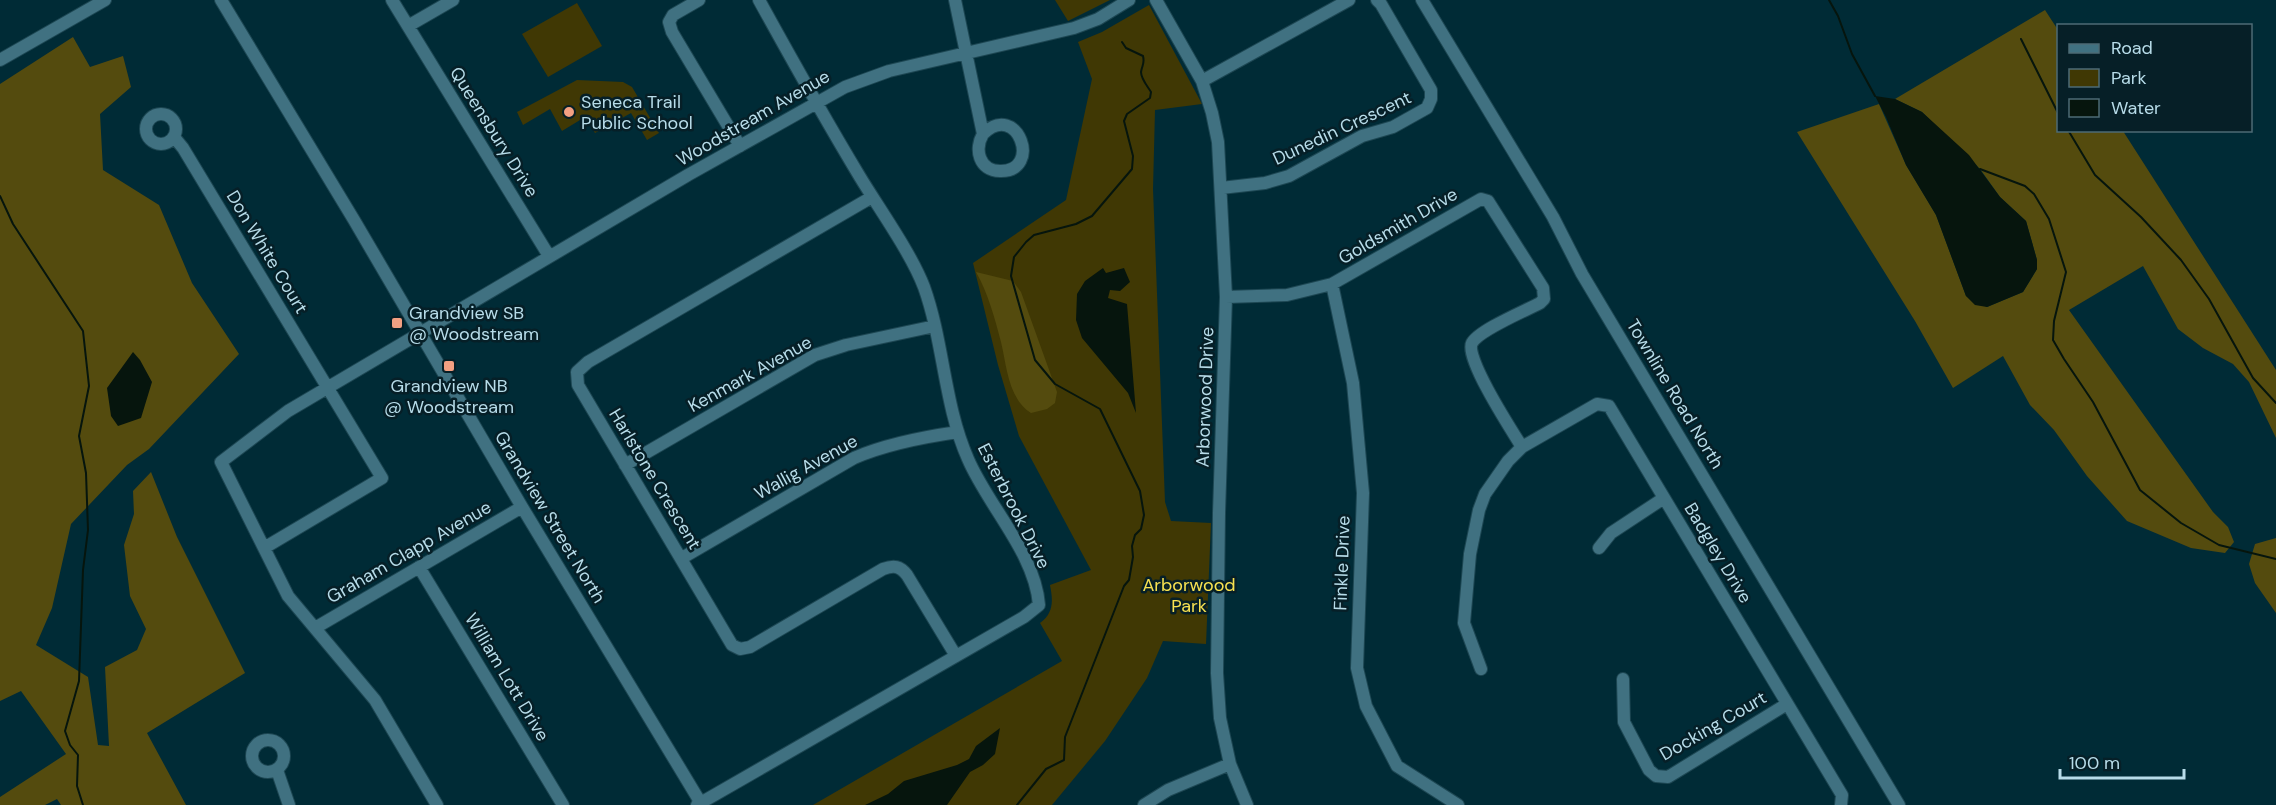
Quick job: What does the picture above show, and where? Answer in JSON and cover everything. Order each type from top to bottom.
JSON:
[{"type":"street","points":[[0,60],[105,0]]},
{"type":"street","name":"Grandview Street North","points":[[221,0],[700,804]]},
{"type":"street","name":"Queensbury Drive","points":[[392,0],[549,256]]},
{"type":"street","points":[[408,26],[453,0]]},
{"type":"street","points":[[699,0],[672,15],[669,22],[672,32],[740,146]]},
{"type":"street","name":"Esterbrook Drive","points":[[700,804],[1024,617],[1039,605],[1038,595],[1028,568],[981,486],[958,432],[934,326],[918,275],[815,102],[759,0]]},
{"type":"street","points":[[955,0],[964,53],[983,134]]},
{"type":"street","name":"Woodstream Avenue","points":[[264,548],[221,462],[288,411],[549,256],[815,102],[845,87],[889,71],[1074,28],[1098,20],[1129,0]]},
{"type":"street","name":"Arborwood Drive","points":[[1156,0],[1202,81],[1218,142],[1226,297],[1219,513],[1217,673],[1220,718],[1230,764],[1246,805]]},
{"type":"street","points":[[1202,81],[1349,0]]},
{"type":"street","name":"Dunedin Crescent","points":[[1221,188],[1265,183],[1288,176],[1362,136],[1393,127],[1427,108],[1431,99],[1431,90],[1377,0]]},
{"type":"street","name":"Townline Road North","points":[[1422,0],[1553,217],[1582,274],[1899,805]]},
{"type":"street","name":"Don White Court","points":[[174,137],[189,158],[382,478],[264,548]]},
{"type":"street","name":"Harlstone Crescent","points":[[872,197],[581,367],[577,372],[578,385],[682,558],[725,635],[736,648],[750,646],[883,569],[896,566],[902,568],[907,575],[956,656]]},
{"type":"street","name":"Goldsmith Drive","points":[[1226,297],[1287,295],[1332,284],[1481,199],[1488,201],[1543,288],[1544,299],[1540,303],[1480,334],[1470,350],[1479,373],[1521,447]]},
{"type":"street","name":"Finkle Drive","points":[[1332,284],[1353,383],[1363,494],[1357,668],[1366,706],[1398,766],[1458,805]]},
{"type":"street","name":"Kenmark Avenue","points":[[626,465],[815,355],[846,345],[934,326]]},
{"type":"street","name":"Badgley Drive","points":[[1521,447],[1597,404],[1604,403],[1609,406],[1842,795],[1841,805]]},
{"type":"street","name":"Wallig Avenue","points":[[682,558],[865,453],[932,436],[958,432]]},
{"type":"street","points":[[1481,669],[1464,624],[1470,554],[1485,494],[1508,461],[1521,447]]},
{"type":"street","points":[[1599,548],[1611,533],[1664,498]]},
{"type":"street","name":"Graham Clapp Avenue","points":[[315,628],[522,507]]},
{"type":"street","points":[[264,548],[288,596],[375,700],[437,805]]},
{"type":"street","name":"William Lott Drive","points":[[419,567],[563,805]]},
{"type":"street","name":"Docking Court","points":[[1623,679],[1624,722],[1649,770],[1656,776],[1668,777],[1787,704]]},
{"type":"street","points":[[1144,805],[1168,790],[1230,764]]},
{"type":"street","points":[[277,770],[289,805]]},
{"type":"green space","points":[[1055,0],[1110,0],[1068,21]]},
{"type":"green space","points":[[577,3],[602,46],[548,77],[522,34]]},
{"type":"green space","name":"Arborwood Park","points":[[1149,5],[1202,104],[1155,110],[1153,189],[1165,502],[1171,521],[1211,523],[1206,644],[1163,641],[1147,678],[1105,741],[1052,805],[813,805],[1062,661],[1040,623],[1050,611],[1052,596],[1050,585],[1091,570],[1019,436],[998,365],[973,263],[1066,200],[1092,79],[1078,42],[1102,32]]},
{"type":"green space","points":[[577,80],[623,82],[632,87],[659,133],[647,140],[631,113],[595,133],[585,117],[562,131],[550,109],[523,125],[517,112]]},
{"type":"shaded area","points":[[2045,10],[2057,28],[2057,132],[2124,132],[2276,370],[2276,438],[2249,382],[2233,364],[2203,348],[2178,329],[2143,266],[2069,310],[2213,512],[2228,527],[2234,542],[2225,553],[2191,548],[2127,521],[2087,476],[2054,430],[2030,405],[2003,356],[1953,388],[1915,321],[1797,132],[1879,104],[1906,165],[1936,215],[1966,296],[1987,307],[2023,292],[2037,269],[2037,260],[2026,221],[2000,197],[1980,169],[1922,112],[1895,99]]},
{"type":"shaded area","points":[[73,37],[90,67],[123,56],[131,87],[100,114],[103,170],[159,205],[192,283],[239,354],[149,449],[127,465],[71,524],[52,608],[36,645],[88,677],[98,745],[109,746],[105,667],[137,650],[146,629],[130,596],[124,545],[134,514],[133,491],[151,472],[177,537],[245,673],[147,733],[186,805],[61,805],[57,799],[45,805],[0,805],[0,797],[66,754],[21,691],[0,701],[0,84]]},
{"type":"shaded area","points":[[976,272],[1013,281],[1021,292],[1057,392],[1055,403],[1047,409],[1031,413],[1017,399],[1007,371],[994,315]]},
{"type":"shaded area","points":[[2276,538],[2276,613],[2255,583],[2249,564],[2255,544]]},
{"type":"water","points":[[1875,96],[1895,99],[1922,112],[1969,155],[2000,197],[2026,221],[2037,260],[2037,269],[2023,292],[1987,307],[1975,305],[1966,296],[1936,215],[1906,165]]},
{"type":"water","points":[[1103,268],[1106,273],[1124,268],[1130,282],[1120,291],[1110,290],[1108,298],[1127,304],[1136,413],[1128,393],[1082,338],[1076,320],[1077,294],[1085,281]]},
{"type":"water","points":[[133,352],[152,382],[141,418],[118,426],[111,416],[107,388]]},
{"type":"water","points":[[1000,728],[995,754],[983,765],[970,772],[947,805],[865,805],[888,794],[904,781],[957,765],[969,759],[976,746]]},
{"type":"waterway","points":[[1829,0],[1838,16],[1852,54],[1875,96]]},
{"type":"waterway","points":[[2021,39],[2057,111]]},
{"type":"waterway","points":[[1017,805],[1046,769],[1064,760],[1065,737],[1124,586],[1129,580],[1133,557],[1132,546],[1135,535],[1141,529],[1144,515],[1140,491],[1100,409],[1055,384],[1035,360],[1011,276],[1014,257],[1026,242],[1034,235],[1076,224],[1092,216],[1132,169],[1133,156],[1124,121],[1127,114],[1150,98],[1151,92],[1141,75],[1143,56],[1126,48],[1122,42]]},
{"type":"waterway","points":[[2069,132],[2095,175],[2141,217],[2181,260],[2209,299],[2253,378],[2276,403]]},
{"type":"waterway","points":[[1980,169],[2025,186],[2034,194],[2049,219],[2066,272],[2054,321],[2053,340],[2093,402],[2140,490],[2181,523],[2219,545],[2276,559]]},
{"type":"waterway","points":[[0,196],[13,224],[83,331],[89,386],[79,436],[86,473],[88,530],[83,570],[79,681],[65,731],[70,745],[78,755],[77,786],[83,805]]},
{"type":"place","name":"Seneca Trail Public School","points":[[569,112]]},
{"type":"place","name":"Grandview SB @ Woodstream","points":[[397,323]]},
{"type":"place","name":"Grandview NB @ Woodstream","points":[[449,366]]}]
